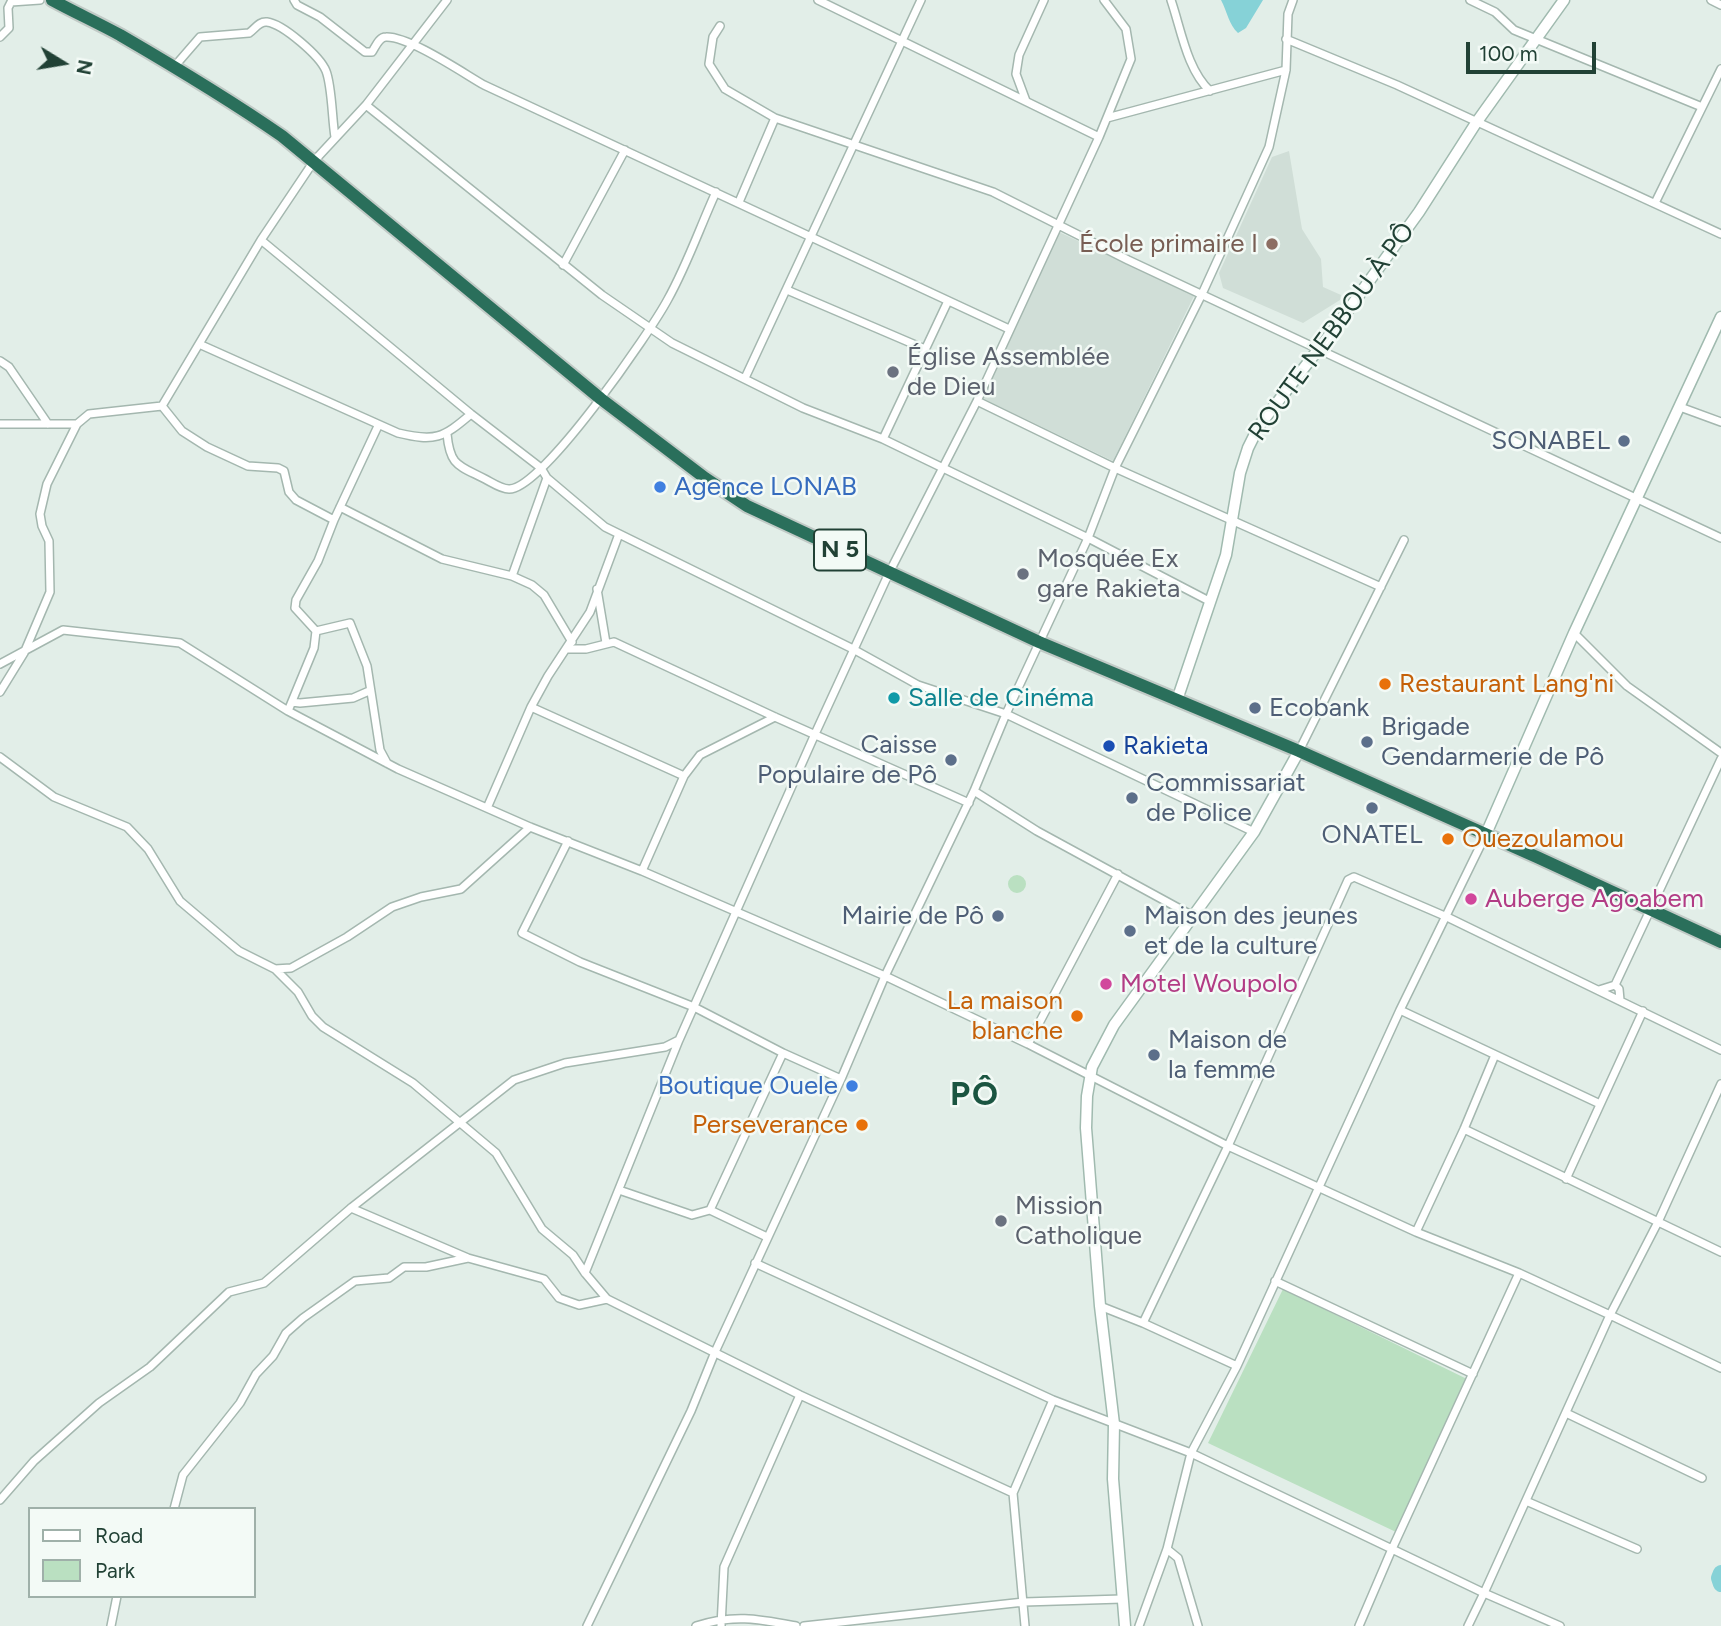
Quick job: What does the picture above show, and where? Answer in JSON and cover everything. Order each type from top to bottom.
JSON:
[{"type":"highway","name":"N 5","points":[[52,0],[118,34],[243,109],[314,161],[601,399],[705,478],[747,506],[1039,642],[1299,751],[1721,942]]},
{"type":"main road","name":"ROUTE NEBBOU À PÔ","points":[[1177,700],[1226,555],[1240,473],[1259,426],[1341,320],[1419,212],[1476,122],[1564,0]]},
{"type":"main road","points":[[1486,835],[1574,633],[1721,317]]},
{"type":"main road","points":[[1125,1626],[1113,1479],[1114,1424],[1100,1306],[1086,1128],[1087,1096],[1100,1048],[1114,1024],[1254,832],[1299,751]]},
{"type":"street","points":[[0,37],[9,28],[8,8],[11,2],[40,0]]},
{"type":"street","points":[[294,0],[297,5],[320,17],[365,52],[372,52],[380,39],[386,36],[411,44],[484,85],[1009,329]]},
{"type":"street","points":[[162,406],[261,240],[314,161],[366,105],[447,0]]},
{"type":"street","points":[[818,0],[1099,137]]},
{"type":"street","points":[[745,379],[921,0]]},
{"type":"street","points":[[1027,102],[1016,74],[1019,55],[1044,0]]},
{"type":"street","points":[[585,1273],[679,1040],[853,649],[977,401],[1107,118],[1131,59],[1126,29],[1104,0]]},
{"type":"street","points":[[1171,0],[1193,65],[1201,83],[1210,91]]},
{"type":"street","points":[[586,1626],[691,1411],[715,1352],[841,1079],[885,976],[974,791],[1006,714],[1088,538],[1115,468],[1202,294],[1269,147],[1286,70],[1288,14],[1293,0]]},
{"type":"street","points":[[1470,0],[1495,12],[1514,30],[1702,107]]},
{"type":"street","points":[[1711,0],[1721,5]]},
{"type":"street","points":[[174,67],[200,37],[249,33],[258,24],[266,22],[281,27],[316,54],[326,71],[334,137]]},
{"type":"street","points":[[720,26],[713,37],[709,64],[726,89],[775,117],[993,192],[1058,226],[1721,538]]},
{"type":"street","points":[[1286,40],[1397,85],[1721,234]]},
{"type":"street","points":[[1655,203],[1721,69]]},
{"type":"street","points":[[1107,118],[1286,70]]},
{"type":"street","points":[[366,105],[564,265],[650,330],[672,343],[803,408],[883,439],[1088,538],[1209,601]]},
{"type":"street","points":[[739,202],[775,117]]},
{"type":"street","points":[[564,265],[625,150]]},
{"type":"street","points":[[447,434],[449,454],[458,465],[508,489],[518,487],[541,468],[601,399],[650,330],[669,297],[716,192]]},
{"type":"street","points":[[261,240],[471,414],[541,468],[547,478],[604,527],[853,649],[918,685],[1006,714],[1254,832]]},
{"type":"street","points":[[787,290],[925,349]]},
{"type":"street","points":[[883,439],[948,301]]},
{"type":"street","points":[[199,344],[378,426],[419,438],[447,434],[471,414]]},
{"type":"street","points":[[0,361],[9,367],[48,424]]},
{"type":"street","points":[[977,401],[1115,468],[1381,587]]},
{"type":"street","points":[[0,692],[24,653],[50,592],[49,541],[40,514],[47,484],[77,424],[89,414],[162,406]]},
{"type":"street","points":[[162,406],[182,431],[207,447],[248,466],[278,468],[284,471],[289,492],[296,500],[334,520]]},
{"type":"street","points":[[1680,407],[1721,422]]},
{"type":"street","points":[[0,424],[77,424]]},
{"type":"street","points":[[288,711],[314,649],[316,631],[295,608],[296,600],[318,561],[378,426]]},
{"type":"street","points":[[512,576],[547,478]]},
{"type":"street","points":[[340,507],[442,559],[512,576],[532,584],[544,595],[570,645],[586,649],[614,642],[968,803]]},
{"type":"street","points":[[487,808],[531,707],[590,612],[619,534]]},
{"type":"street","points":[[1299,751],[1404,540]]},
{"type":"street","points":[[597,589],[606,643]]},
{"type":"street","points":[[316,631],[350,623],[367,666],[380,750],[387,764]]},
{"type":"street","points":[[0,664],[64,630],[180,643],[288,711],[387,764],[885,976],[1028,1044],[1228,1146],[1416,1232],[1519,1273],[1721,1368]]},
{"type":"street","points":[[1574,633],[1627,686],[1721,753]]},
{"type":"street","points":[[292,702],[353,698],[369,691]]},
{"type":"street","points":[[531,707],[684,776]]},
{"type":"street","points":[[642,871],[684,776],[700,755],[775,717]]},
{"type":"street","points":[[0,757],[54,797],[127,827],[148,849],[180,901],[239,951],[275,970],[298,992],[312,1016],[323,1027],[413,1083],[496,1153],[542,1229],[573,1255],[607,1298],[800,1395],[1013,1493]]},
{"type":"street","points":[[1599,990],[1615,985],[1721,760]]},
{"type":"street","points":[[974,791],[1037,831],[1193,916]]},
{"type":"street","points":[[275,970],[291,968],[392,907],[421,897],[461,889],[530,827]]},
{"type":"street","points":[[1139,1626],[1167,1549],[1191,1453],[1237,1366],[1400,1010],[1486,835]]},
{"type":"street","points":[[568,841],[522,933],[580,962],[694,1007],[783,1053],[841,1079]]},
{"type":"street","points":[[1028,1044],[1118,874]]},
{"type":"street","points":[[1143,1323],[1228,1146],[1348,880],[1354,877],[1447,917],[1721,1050]]},
{"type":"street","points":[[1615,985],[1619,989],[1620,1000]]},
{"type":"street","points":[[1400,1010],[1600,1104]]},
{"type":"street","points":[[1566,1179],[1643,1012]]},
{"type":"street","points":[[0,1500],[34,1461],[99,1403],[150,1367],[229,1292],[264,1283],[351,1208],[514,1080],[565,1063],[665,1047],[679,1040]]},
{"type":"street","points":[[710,1210],[783,1053]]},
{"type":"street","points":[[1416,1232],[1495,1055]]},
{"type":"street","points":[[1468,1626],[1721,1084]]},
{"type":"street","points":[[1464,1129],[1721,1252]]},
{"type":"street","points":[[620,1189],[692,1215],[710,1210],[767,1237]]},
{"type":"street","points":[[351,1208],[467,1258],[544,1279],[559,1298],[579,1305],[607,1298]]},
{"type":"street","points":[[175,1507],[183,1475],[240,1403],[256,1374],[273,1356],[286,1333],[303,1318],[355,1281],[389,1278],[404,1267],[426,1267],[467,1258]]},
{"type":"street","points":[[755,1264],[1053,1400],[1191,1453],[1484,1593],[1560,1626]]},
{"type":"street","points":[[1359,1626],[1391,1549],[1519,1273]]},
{"type":"street","points":[[1275,1281],[1473,1374]]},
{"type":"street","points":[[1100,1306],[1237,1366]]},
{"type":"street","points":[[721,1622],[724,1567],[800,1395]]},
{"type":"street","points":[[1025,1626],[1013,1493],[1053,1400]]},
{"type":"street","points":[[1566,1413],[1702,1478]]},
{"type":"street","points":[[1526,1501],[1637,1549]]},
{"type":"street","points":[[1167,1549],[1178,1558],[1198,1626]]},
{"type":"street","points":[[111,1626],[117,1598]]},
{"type":"street","points":[[804,1626],[1024,1602],[1122,1599]]},
{"type":"street","points":[[696,1626],[755,1619],[796,1626]]},
{"type":"shaded area","name":"École primaire I","points":[[1289,151],[1302,229],[1321,259],[1323,287],[1341,295],[1340,300],[1303,323],[1223,288],[1219,273],[1272,157]]},
{"type":"shaded area","points":[[1059,232],[1194,296],[1113,461],[982,398]]},
{"type":"green space","points":[[1017,875],[1023,878],[1026,884],[1023,890],[1017,893],[1011,890],[1008,884],[1011,878]]},
{"type":"green space","points":[[1283,1289],[1469,1380],[1396,1532],[1208,1443]]},
{"type":"water","points":[[1221,0],[1263,0],[1246,28],[1238,33]]},
{"type":"waterway","points":[[1721,1573],[1721,1584]]},
{"type":"place","name":"École primaire I","points":[[1272,244]]},
{"type":"place","name":"Église Assemblée de Dieu","points":[[893,372]]},
{"type":"place","name":"SONABEL","points":[[1624,441]]},
{"type":"place","name":"Agence LONAB","points":[[660,487]]},
{"type":"place","name":"Mosquée Ex gare Rakieta","points":[[1023,574]]},
{"type":"place","name":"Restaurant Lang'ni","points":[[1385,684]]},
{"type":"place","name":"Salle de Cinéma","points":[[894,698]]},
{"type":"place","name":"Ecobank","points":[[1255,708]]},
{"type":"place","name":"Brigade Gendarmerie de Pô","points":[[1367,742]]},
{"type":"place","name":"Rakieta","points":[[1109,746]]},
{"type":"place","name":"Caisse Populaire de Pô","points":[[951,760]]},
{"type":"place","name":"Commissariat de Police","points":[[1132,798]]},
{"type":"place","name":"ONATEL","points":[[1372,808]]},
{"type":"place","name":"Ouezoulamou","points":[[1448,839]]},
{"type":"place","name":"Auberge Agoabem","points":[[1471,899]]},
{"type":"place","name":"Mairie de Pô","points":[[998,916]]},
{"type":"place","name":"Maison des jeunes et de la culture","points":[[1130,931]]},
{"type":"place","name":"Motel Woupolo","points":[[1106,984]]},
{"type":"place","name":"La maison blanche","points":[[1077,1016]]},
{"type":"place","name":"Maison de la femme","points":[[1154,1055]]},
{"type":"place","name":"Boutique Ouele","points":[[852,1086]]},
{"type":"place","name":"Perseverance","points":[[862,1125]]},
{"type":"place","name":"Mission Catholique","points":[[1001,1221]]},
{"type":"district","name":"PÔ","points":[[975,1095]]}]
